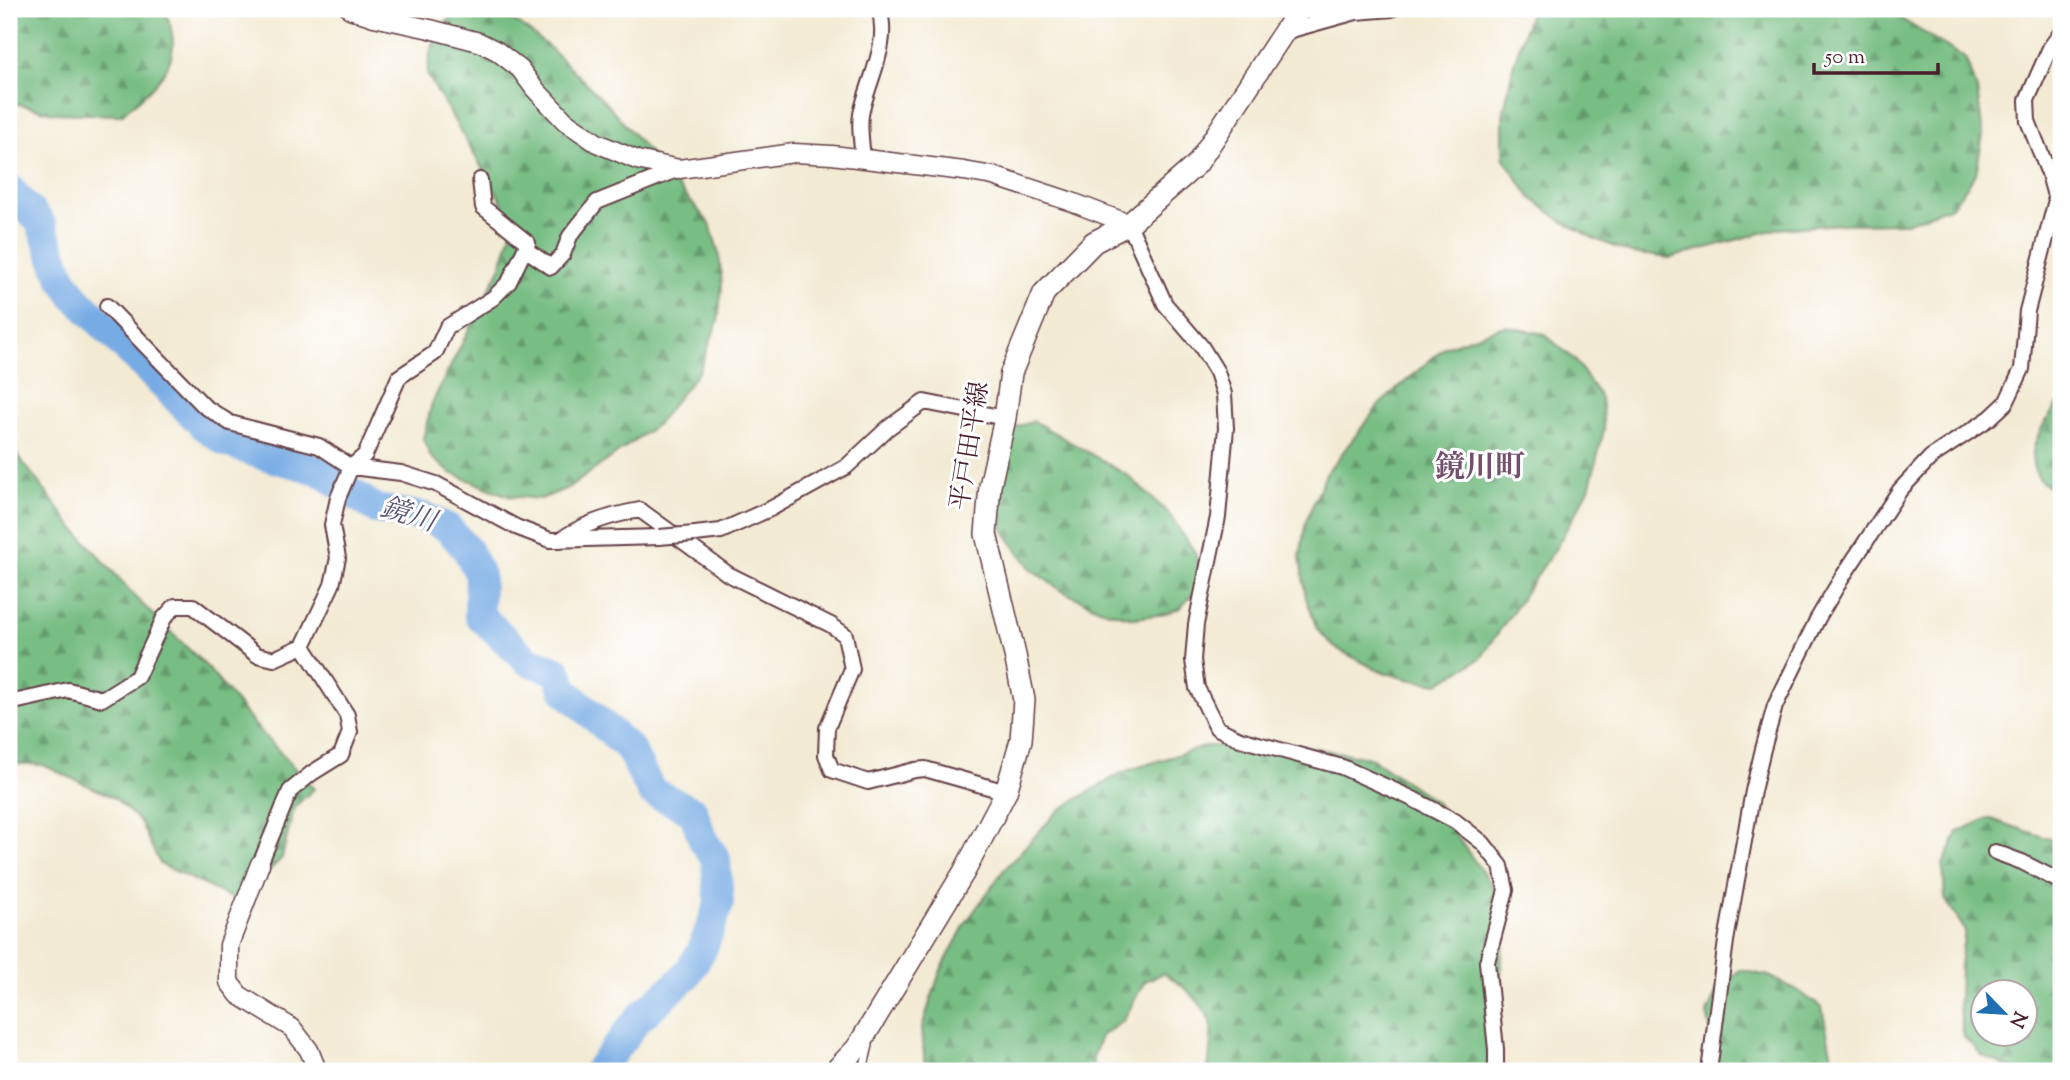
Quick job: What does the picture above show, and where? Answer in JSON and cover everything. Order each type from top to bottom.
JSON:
[{"type":"main road","name":"平戸田平線","points":[[835,1071],[857,1048],[964,872],[1006,792],[1021,740],[1024,700],[986,534],[990,486],[1012,373],[1044,293],[1094,243],[1129,225],[1197,164],[1299,9]]},
{"type":"street","points":[[350,9],[479,42],[497,51],[520,69],[565,121],[597,143],[637,160],[679,169]]},
{"type":"street","points":[[863,159],[860,113],[881,47],[884,23],[879,9]]},
{"type":"street","points":[[1284,33],[1356,12],[1392,9]]},
{"type":"street","points":[[1709,1071],[1731,914],[1756,780],[1775,706],[1818,618],[1900,490],[1931,457],[1990,418],[2006,403],[2022,369],[2027,311],[2056,200],[2028,121],[2027,100],[2050,48],[2061,33]]},
{"type":"street","points":[[525,249],[551,267],[563,254],[570,236],[597,202],[679,169],[794,153],[832,155],[993,176],[1069,201],[1129,225],[1165,304],[1200,346],[1217,372],[1224,394],[1226,428],[1218,517],[1196,624],[1193,660],[1197,688],[1217,728],[1240,739],[1342,768],[1411,798],[1455,821],[1483,843],[1501,866],[1506,890],[1487,962],[1496,1071]]},
{"type":"street","points":[[9,704],[68,690],[102,699],[137,677],[164,618],[175,606],[193,606],[257,655],[274,659],[303,646],[332,585],[338,558],[332,525],[338,498],[351,467],[365,455],[399,377],[435,353],[447,327],[493,298],[509,282],[528,243],[483,207],[480,180]]},
{"type":"street","points":[[107,306],[204,406],[230,423],[319,446],[351,467],[401,473],[436,484],[516,527],[550,540],[659,537],[721,531],[772,508],[846,467],[888,428],[924,402],[1005,418]]},
{"type":"street","points":[[560,540],[575,530],[612,514],[640,510],[728,574],[831,625],[845,635],[852,669],[827,728],[825,755],[832,770],[868,782],[915,769],[925,769],[1006,792]]},
{"type":"street","points":[[303,646],[347,715],[350,732],[341,755],[290,791],[229,945],[229,982],[239,995],[292,1028],[309,1050],[315,1065],[314,1071]]},
{"type":"street","points":[[1995,852],[2061,882]]},
{"type":"lane","points":[[863,1071],[875,1017]]},
{"type":"green space","points":[[9,9],[164,9],[171,27],[171,57],[157,81],[121,115],[54,113],[10,102]]},
{"type":"green space","points":[[463,9],[484,9],[521,25],[550,48],[609,106],[710,224],[719,254],[722,285],[718,321],[699,371],[656,425],[570,487],[541,499],[508,496],[451,473],[431,457],[423,439],[432,403],[500,268],[511,234],[502,202],[427,74],[431,48],[449,18]]},
{"type":"green space","points":[[1531,9],[1885,9],[1965,58],[1977,90],[1983,134],[1976,174],[1952,206],[1906,223],[1776,229],[1670,258],[1631,253],[1595,239],[1560,220],[1530,197],[1503,157],[1503,116],[1513,67]]},
{"type":"green space","points":[[1504,326],[1544,334],[1575,360],[1601,398],[1604,430],[1589,489],[1557,546],[1481,658],[1438,684],[1377,670],[1334,647],[1317,629],[1306,598],[1300,556],[1306,521],[1326,474],[1380,404],[1445,347]]},
{"type":"green space","points":[[2061,401],[2061,494],[2046,485],[2037,475],[2033,451],[2044,425]]},
{"type":"green space","points":[[1034,421],[1127,475],[1168,513],[1194,551],[1202,572],[1200,587],[1180,608],[1165,614],[1134,618],[1102,610],[1060,590],[1031,569],[1005,533],[987,499],[1000,433]]},
{"type":"green space","points":[[9,444],[72,526],[140,602],[206,666],[254,724],[314,789],[294,807],[282,858],[238,901],[160,864],[140,822],[115,798],[43,765],[9,763]]},
{"type":"green space","points":[[1206,746],[1303,746],[1371,758],[1436,802],[1496,891],[1504,929],[1493,1071],[1208,1071],[1210,1021],[1196,999],[1164,973],[1145,981],[1123,1021],[1101,1036],[1093,1058],[1093,1071],[925,1071],[922,1027],[940,972],[965,924],[1003,871],[1059,810],[1123,772]]},
{"type":"green space","points":[[1988,818],[2053,840],[2061,846],[2061,1071],[2016,1071],[1983,1056],[1975,1048],[2038,1048],[2038,978],[1968,978],[1968,1041],[1964,1037],[1959,1007],[1960,965],[1965,930],[1945,899],[1943,865],[1958,832]]},
{"type":"green space","points":[[1740,970],[1769,976],[1799,991],[1822,1008],[1835,1071],[1719,1071],[1707,1013],[1719,987]]},
{"type":"waterway","name":"鏡川","points":[[9,188],[40,222],[62,278],[75,297],[205,427],[226,442],[318,470],[376,509],[425,517],[448,528],[467,550],[480,575],[479,615],[528,661],[557,671],[565,691],[629,748],[652,792],[693,811],[703,840],[716,859],[719,904],[702,950],[686,976],[638,1019],[598,1071]]},
{"type":"district","name":"鏡川町","points":[[1480,468]]}]
